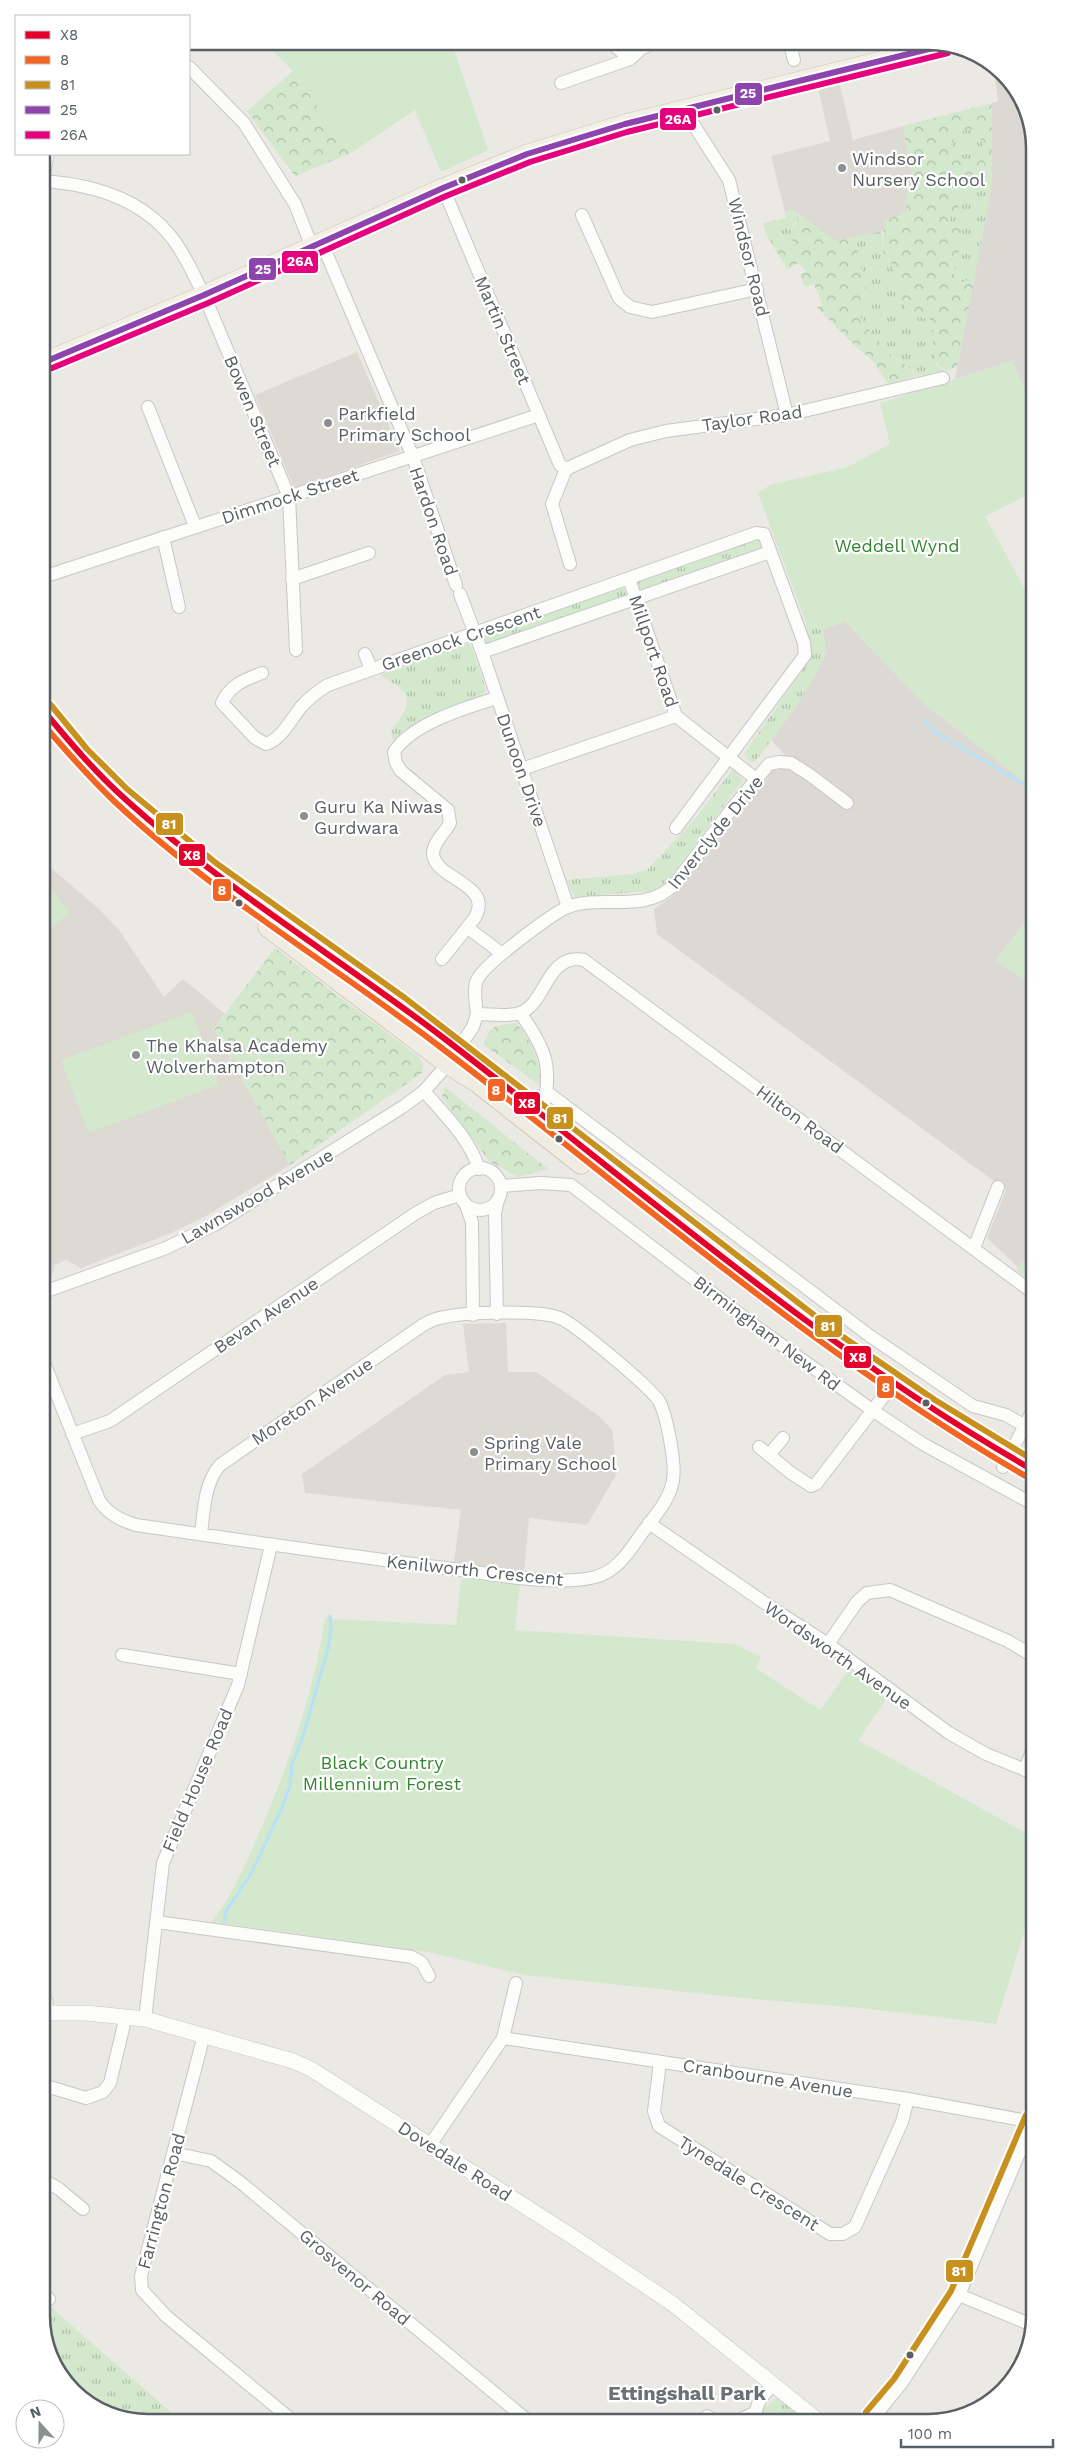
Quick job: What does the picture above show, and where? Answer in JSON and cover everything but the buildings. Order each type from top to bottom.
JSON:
[{"type":"highway","points":[[50,719],[79,754],[164,832],[453,1057],[478,1083],[532,1127],[886,1393],[1006,1462],[1026,1468]]},
{"type":"highway","points":[[50,738],[90,783],[132,822],[453,1057],[541,1115],[844,1348],[1006,1462],[1026,1478]]},
{"type":"main road","points":[[50,360],[204,295],[492,167],[565,141],[899,50]]},
{"type":"street","points":[[620,50],[630,59]]},
{"type":"street","points":[[561,83],[630,59],[640,50]]},
{"type":"street","points":[[791,50],[794,60]]},
{"type":"street","name":"Hardon Road","points":[[190,68],[244,123],[295,204],[317,245],[413,457],[475,633]]},
{"type":"street","name":"Windsor Road","points":[[684,110],[729,180],[788,416]]},
{"type":"street","name":"Bowen Street","points":[[50,182],[88,186],[141,208],[172,238],[204,295],[290,497],[296,650]]},
{"type":"street","name":"Martin Street","points":[[443,188],[560,465],[566,469]]},
{"type":"street","points":[[582,215],[619,298],[630,307],[652,312],[757,289]]},
{"type":"street","name":"Taylor Road","points":[[566,469],[630,440],[666,430],[788,416],[942,378]]},
{"type":"street","points":[[148,407],[195,526]]},
{"type":"street","name":"Dimmock Street","points":[[50,574],[539,415]]},
{"type":"street","points":[[566,469],[552,504],[570,564]]},
{"type":"street","name":"Greenock Crescent","points":[[262,673],[238,683],[226,694],[222,703],[255,738],[266,744],[272,742],[283,731],[314,693],[328,685],[756,533],[764,534],[804,643],[805,655],[730,758]]},
{"type":"street","points":[[163,538],[179,607]]},
{"type":"street","name":"Greenock Crescent","points":[[482,652],[770,552]]},
{"type":"street","points":[[292,579],[369,553]]},
{"type":"street","name":"Millport Road","points":[[629,579],[676,716],[756,780]]},
{"type":"street","name":"Dunoon Drive","points":[[475,633],[568,907]]},
{"type":"street","points":[[365,654],[371,669]]},
{"type":"street","points":[[442,959],[478,913],[476,895],[440,865],[434,856],[436,844],[450,823],[448,810],[401,771],[396,763],[394,752],[402,741],[446,714],[497,698]]},
{"type":"street","points":[[522,769],[676,716]]},
{"type":"street","points":[[676,828],[730,758]]},
{"type":"street","name":"Inverclyde Drive","points":[[568,907],[644,900],[665,894],[769,764],[780,762],[790,764],[810,774],[847,803]]},
{"type":"street","points":[[541,1115],[549,1080],[544,1051],[540,1041],[520,1013],[477,1014],[476,981],[482,971],[500,954],[568,907]]},
{"type":"street","points":[[468,928],[500,954]]},
{"type":"street","name":"Hilton Road","points":[[520,1013],[529,1008],[564,962],[578,958],[584,960],[1026,1287]]},
{"type":"street","name":"Lawnswood Avenue","points":[[50,1290],[166,1248],[216,1224],[369,1129],[424,1091],[453,1057],[473,1027],[477,1014]]},
{"type":"street","points":[[424,1091],[454,1126],[476,1159],[479,1169]]},
{"type":"street","points":[[547,1092],[870,1336],[973,1406],[1006,1415],[1026,1426],[1006,1462]]},
{"type":"street","points":[[473,1315],[472,1222],[459,1189],[464,1177],[469,1172],[479,1169],[492,1172],[501,1186],[495,1213],[498,1314]]},
{"type":"street","name":"Birmingham New Rd","points":[[501,1186],[540,1183],[571,1185],[758,1328],[872,1410],[923,1444],[1026,1500]]},
{"type":"street","points":[[974,1248],[998,1187]]},
{"type":"street","points":[[463,1200],[483,1210],[493,1206],[498,1200]]},
{"type":"street","name":"Bevan Avenue","points":[[72,1434],[110,1421],[416,1213],[434,1203],[463,1200]]},
{"type":"street","name":"Kenilworth Crescent","points":[[50,1380],[99,1500],[110,1513],[136,1525],[514,1577],[586,1579],[607,1574],[614,1568],[649,1523],[665,1500],[673,1480],[666,1422],[660,1402],[648,1388],[562,1318],[543,1314],[473,1315]]},
{"type":"street","name":"Moreton Avenue","points":[[201,1534],[209,1482],[213,1474],[228,1458],[423,1325],[438,1318],[473,1315]]},
{"type":"street","points":[[783,1438],[764,1451],[811,1486],[816,1484],[886,1393]]},
{"type":"street","name":"Wordsworth Avenue","points":[[649,1523],[828,1644],[949,1734],[986,1754],[1026,1771]]},
{"type":"street","name":"Field House Road","points":[[145,2019],[162,1863],[241,1674],[271,1545]]},
{"type":"street","points":[[828,1644],[857,1602],[867,1592],[890,1590],[992,1634],[1026,1652]]},
{"type":"street","points":[[122,1655],[241,1674]]},
{"type":"street","points":[[156,1922],[412,1957],[422,1963],[429,1976]]},
{"type":"street","points":[[430,2145],[503,2038],[516,1983]]},
{"type":"street","name":"Dovedale Road","points":[[50,2009],[145,2019],[293,2061],[310,2069],[673,2304],[810,2414]]},
{"type":"street","points":[[50,2087],[86,2098],[103,2092],[110,2083],[126,2016]]},
{"type":"street","name":"Farrington Road","points":[[204,2035],[141,2276],[142,2290],[166,2316],[283,2414]]},
{"type":"street","name":"Cranbourne Avenue","points":[[503,2038],[1026,2119]]},
{"type":"street","name":"Tynedale Crescent","points":[[660,2062],[654,2111],[659,2126],[830,2234],[843,2234],[855,2227],[902,2122],[908,2099]]},
{"type":"street","points":[[876,2414],[901,2384],[959,2295],[1026,2139]]},
{"type":"street","name":"Grosvenor Road","points":[[174,2153],[211,2161],[240,2182],[520,2414]]},
{"type":"street","points":[[50,2184],[83,2209]]},
{"type":"street","points":[[959,2295],[1026,2322]]},
{"type":"street","points":[[756,2414],[759,2400],[772,2385]]},
{"type":"shaded area","points":[[995,77],[1006,88],[1016,104],[1025,135],[1026,394],[1012,361],[955,379],[992,183],[992,103],[998,101]]},
{"type":"shaded area","name":"Windsor Nursery School","points":[[839,82],[853,140],[903,126],[919,223],[837,242],[791,209],[785,212],[771,156],[830,141],[818,87]]},
{"type":"shaded area","name":"Parkfield Primary School","points":[[357,352],[400,451],[294,488],[255,395]]},
{"type":"shaded area","points":[[845,621],[922,702],[1026,783],[1026,921],[996,960],[1026,981],[1026,1258],[1019,1268],[987,1238],[1006,1190],[657,934],[654,909],[673,896],[785,755],[771,740],[808,686],[826,652],[823,630]]},
{"type":"shaded area","name":"The Khalsa Academy Wolverhampton","points":[[50,867],[99,909],[119,930],[164,997],[183,979],[224,1013],[214,1029],[290,1165],[204,1217],[171,1233],[81,1268],[66,1260],[55,1265],[50,1281]]},
{"type":"shaded area","name":"Spring Vale Primary School","points":[[506,1323],[508,1372],[536,1372],[599,1416],[612,1430],[617,1473],[587,1525],[529,1518],[524,1571],[487,1567],[454,1562],[461,1510],[305,1493],[302,1474],[445,1375],[469,1372],[463,1324]]},
{"type":"green space","points":[[272,50],[454,50],[488,150],[441,172],[415,110],[351,153],[293,71]]},
{"type":"green space","points":[[293,71],[351,153],[295,176],[247,111]]},
{"type":"green space","points":[[992,103],[992,172],[969,178],[960,184],[961,204],[952,214],[949,223],[962,231],[964,244],[955,258],[954,279],[959,284],[975,276],[957,367],[945,371],[935,360],[930,319],[909,313],[903,304],[892,264],[883,252],[884,222],[907,210],[906,195],[912,180],[903,126]],"holes":[[[973,129],[980,136],[984,147],[978,155],[966,160],[952,159],[952,143],[958,135]]]},
{"type":"green space","points":[[973,129],[980,136],[984,147],[978,155],[971,159],[952,159],[951,148],[954,138],[962,132]]},
{"type":"green space","points":[[992,172],[992,183],[975,276],[959,285],[954,279],[955,258],[964,244],[949,223],[952,214],[961,204],[960,184],[969,178]]},
{"type":"green space","points":[[791,209],[800,216],[793,225],[796,250],[780,235],[766,234],[763,223],[786,218],[785,212]]},
{"type":"green space","points":[[800,216],[837,241],[855,237],[867,296],[865,304],[856,308],[864,324],[895,360],[915,369],[912,377],[888,384],[875,363],[850,341],[817,307],[823,305],[814,284],[805,287],[800,275],[806,271],[798,263],[787,269],[766,234],[780,235],[795,250],[790,233]]},
{"type":"green space","points":[[882,231],[883,252],[892,264],[898,283],[920,317],[930,319],[934,327],[933,348],[937,366],[945,371],[912,377],[915,369],[895,360],[864,324],[856,308],[865,304],[867,296],[855,237]]},
{"type":"green space","name":"Weddell Wynd","points":[[1012,361],[1026,394],[1026,496],[985,516],[1026,592],[1026,783],[922,702],[845,621],[823,630],[806,623],[758,493],[770,485],[848,467],[890,444],[880,403]]},
{"type":"green space","points":[[759,539],[762,542],[762,547],[757,551],[637,591],[634,582]]},
{"type":"green space","points":[[621,587],[625,590],[626,595],[622,598],[486,644],[482,640],[483,635]]},
{"type":"green space","points":[[806,623],[823,630],[826,651],[804,694],[754,763],[749,761],[744,754],[810,659]]},
{"type":"green space","points":[[464,643],[472,647],[486,690],[481,697],[442,709],[393,740],[391,732],[404,713],[407,699],[400,688],[380,675]]},
{"type":"green space","points":[[733,769],[743,780],[665,885],[650,891],[575,897],[566,880],[632,874],[647,870],[695,819]]},
{"type":"green space","points":[[50,887],[70,913],[50,928]]},
{"type":"green space","points":[[1026,921],[1026,981],[996,960]]},
{"type":"green space","points":[[275,948],[419,1057],[423,1064],[422,1073],[290,1165],[214,1028]]},
{"type":"green space","points":[[192,1012],[219,1085],[88,1133],[61,1060]]},
{"type":"green space","points":[[516,1023],[531,1044],[539,1068],[541,1086],[484,1045],[489,1033],[495,1027]]},
{"type":"green space","points":[[445,1087],[548,1169],[518,1177],[489,1161],[442,1097]]},
{"type":"green space","points":[[1026,1258],[1026,1277],[1016,1271]]},
{"type":"green space","name":"Black Country Millennium Forest","points":[[461,1579],[520,1583],[515,1630],[735,1644],[761,1657],[756,1668],[820,1710],[849,1670],[887,1698],[858,1740],[1026,1833],[1026,1925],[996,2024],[861,2008],[753,1999],[525,1975],[428,1952],[212,1922],[237,1881],[279,1785],[314,1675],[325,1619],[331,1616],[333,1619],[456,1625]]},
{"type":"green space","points":[[50,2307],[173,2414],[141,2414],[122,2411],[110,2407],[88,2394],[66,2371],[55,2348],[51,2329]]},
{"type":"green space","points":[[777,2397],[800,2414],[763,2414],[763,2409]]},
{"type":"waterway","points":[[924,720],[936,733],[1026,785]]},
{"type":"waterway","points":[[224,1921],[226,1911],[251,1874],[290,1786],[292,1764],[303,1736],[329,1645],[330,1616]]},
{"type":"transit line","name":"25","points":[[50,360],[204,295],[443,188],[527,154],[625,124],[925,50]]},
{"type":"transit line","name":"26A","points":[[50,369],[208,303],[446,196],[530,162],[627,132],[948,53]]},
{"type":"transit line","name":"81","points":[[50,704],[87,749],[127,789],[216,863],[405,998],[836,1332],[935,1400],[1026,1456]]},
{"type":"transit line","name":"X8","points":[[50,718],[113,788],[201,862],[445,1039],[660,1209],[805,1319],[955,1423],[1026,1466]]},
{"type":"transit line","name":"8","points":[[50,732],[115,802],[153,836],[232,898],[439,1046],[800,1326],[875,1380],[1026,1476]]},
{"type":"transit line","name":"81","points":[[866,2412],[894,2379],[951,2291],[1026,2115]]},
{"type":"place","name":"Windsor Nursery School","points":[[842,168]]},
{"type":"place","name":"Parkfield Primary School","points":[[328,423]]},
{"type":"place","name":"Guru Ka Niwas Gurdwara","points":[[304,816]]},
{"type":"place","name":"The Khalsa Academy Wolverhampton","points":[[136,1055]]},
{"type":"place","name":"Spring Vale Primary School","points":[[474,1452]]},
{"type":"district","name":"Ettingshall Park","points":[[687,2393]]}]
